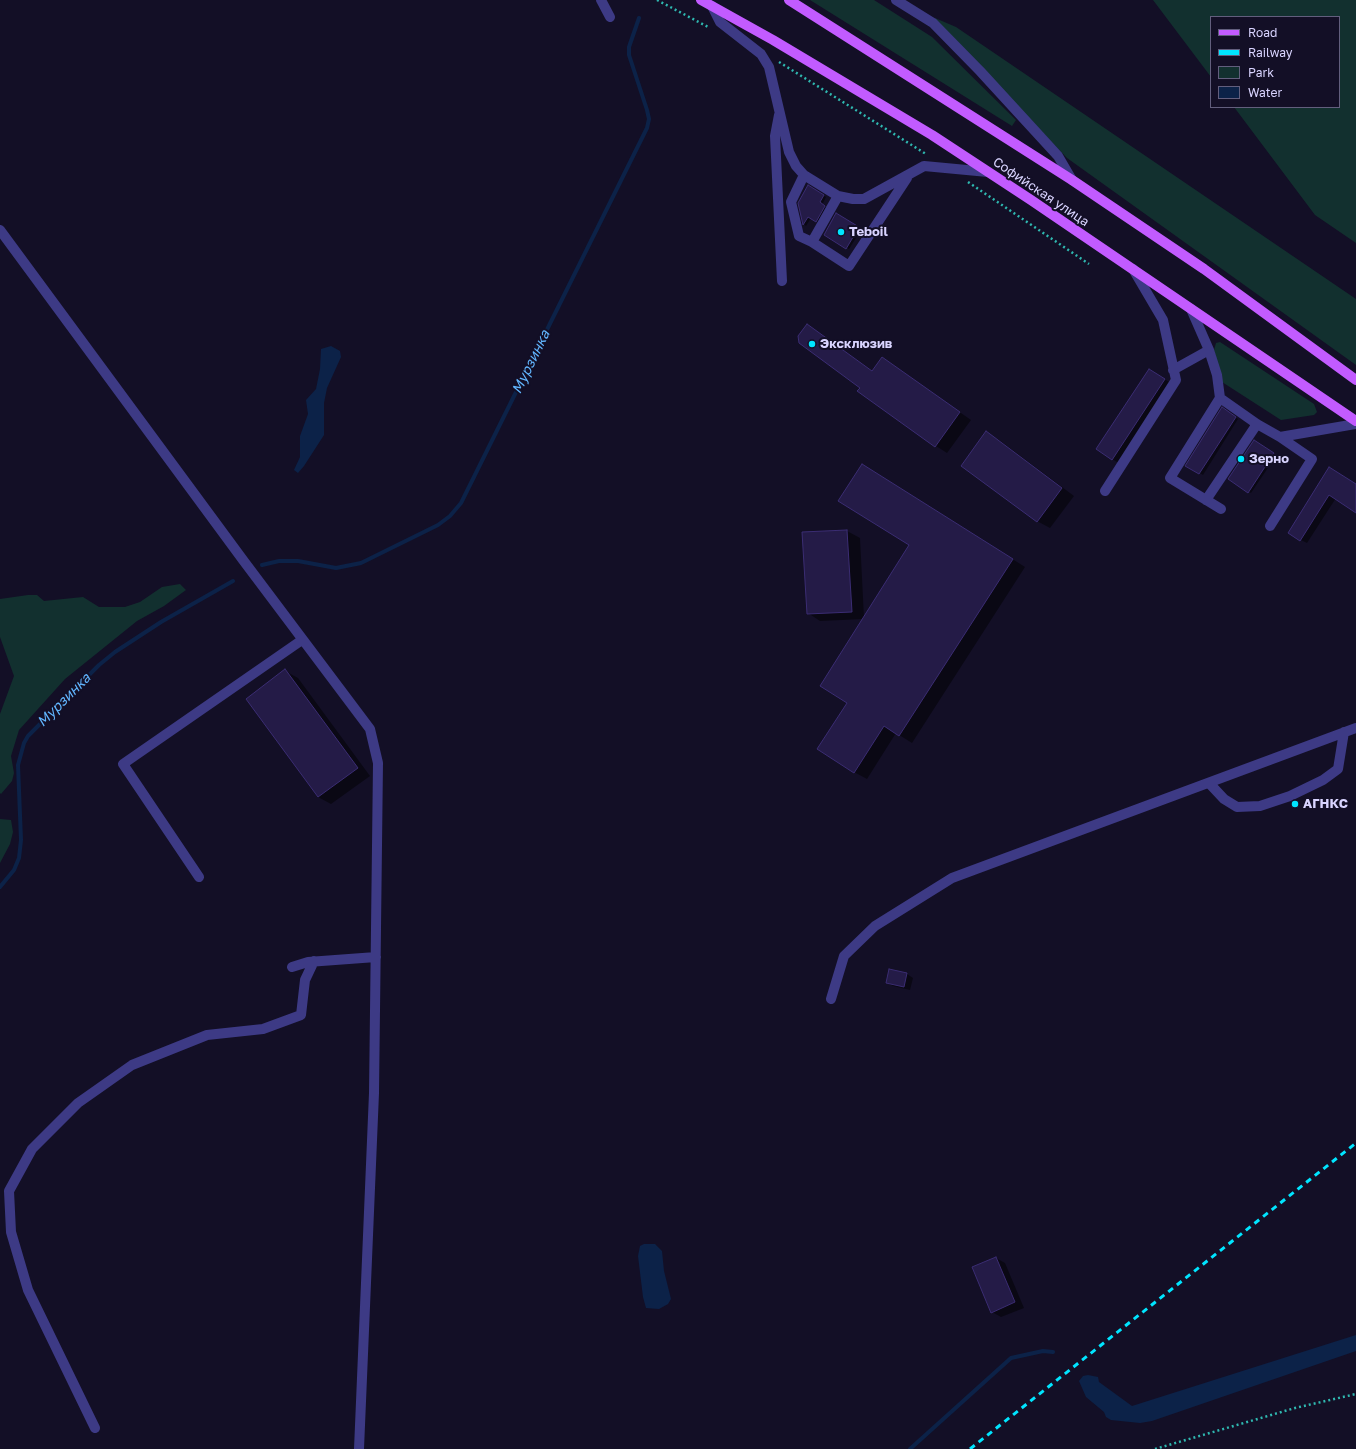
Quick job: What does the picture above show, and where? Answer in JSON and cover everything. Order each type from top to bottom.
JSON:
[{"type":"main road","name":"Софийская улица","points":[[701,0],[932,135],[1133,269],[1356,423]]},
{"type":"main road","name":"Софийская улица","points":[[789,0],[1072,180],[1204,269],[1356,380]]},
{"type":"street","points":[[601,0],[610,17]]},
{"type":"street","name":"Софийская улица","points":[[896,0],[933,23],[980,71],[1058,156],[1072,180]]},
{"type":"street","points":[[712,6],[720,22],[761,54],[769,67],[789,152],[796,166],[804,175],[838,196],[853,200],[864,199],[924,166],[988,172]]},
{"type":"street","points":[[780,110],[775,136],[782,281]]},
{"type":"street","points":[[804,175],[791,202],[799,236],[812,242],[849,266],[908,176]]},
{"type":"street","points":[[812,242],[838,196]]},
{"type":"street","points":[[0,230],[302,640],[370,729],[378,763],[376,957],[374,1093],[360,1449]]},
{"type":"street","points":[[1105,491],[1176,380],[1163,320],[1133,269]]},
{"type":"street","points":[[1191,309],[1210,350],[1217,375],[1220,398],[1170,478],[1221,509]]},
{"type":"street","points":[[1173,370],[1210,350]]},
{"type":"street","points":[[1220,398],[1257,424],[1280,437],[1312,459],[1270,526]]},
{"type":"street","points":[[1280,437],[1356,423]]},
{"type":"street","points":[[1206,500],[1257,424]]},
{"type":"street","points":[[199,877],[123,764],[302,640]]},
{"type":"street","points":[[831,998],[844,956],[875,926],[952,878],[1356,728]]},
{"type":"street","points":[[1209,783],[1224,799],[1237,807],[1260,806],[1290,796],[1323,780],[1338,769],[1344,732]]},
{"type":"street","points":[[292,966],[314,961],[376,957]]},
{"type":"street","points":[[95,1428],[28,1290],[11,1232],[9,1191],[32,1149],[78,1103],[132,1065],[208,1035],[263,1028],[301,1015],[305,980],[314,961]]},
{"type":"path","points":[[656,0],[714,30]]},
{"type":"path","points":[[761,54],[784,65],[928,155]]},
{"type":"path","points":[[967,181],[1089,264]]},
{"type":"path","points":[[1155,1449],[1295,1408],[1356,1394]]},
{"type":"green space","points":[[810,0],[874,0],[932,37],[1016,120],[1012,126]]},
{"type":"green space","points":[[1153,0],[1356,0],[1356,243],[1315,215],[1235,108],[1340,108],[1340,16],[1210,16],[1210,76]]},
{"type":"green space","points":[[935,18],[956,27],[1356,299],[1356,365],[1067,158],[934,19]]},
{"type":"green space","points":[[1220,342],[1314,404],[1317,412],[1314,415],[1281,420],[1222,382],[1214,350],[1216,343]]},
{"type":"green space","points":[[180,584],[186,590],[164,606],[137,621],[65,679],[19,730],[11,756],[14,773],[12,781],[1,794],[0,714],[14,676],[0,637],[0,599],[28,595],[37,595],[44,601],[83,597],[99,607],[125,607],[140,602],[162,587]]},
{"type":"green space","points":[[0,819],[11,820],[13,832],[10,844],[0,863]]},
{"type":"water","points":[[331,346],[340,351],[341,357],[327,388],[324,403],[324,435],[298,473],[294,470],[300,457],[300,436],[308,414],[306,400],[316,389],[320,369],[321,349]]},
{"type":"water","points":[[644,1244],[655,1244],[662,1251],[664,1271],[671,1299],[668,1304],[659,1309],[646,1308],[643,1297],[638,1256],[640,1246]]},
{"type":"water","points":[[1356,1335],[1356,1351],[1152,1421],[1140,1423],[1111,1420],[1106,1417],[1104,1412],[1086,1397],[1079,1381],[1083,1376],[1088,1375],[1098,1377],[1099,1382],[1132,1406]]},
{"type":"building","points":[[808,185],[824,195],[820,202],[825,206],[816,222],[808,217],[803,225],[798,203]]},
{"type":"building","name":"Teboil","points":[[836,213],[859,227],[846,249],[824,235]]},
{"type":"building","points":[[807,324],[872,371],[882,357],[960,412],[935,447],[857,391],[860,388],[799,343],[798,336]]},
{"type":"building","points":[[1149,369],[1165,379],[1112,460],[1096,449]]},
{"type":"building","points":[[1222,407],[1236,417],[1199,474],[1185,466]]},
{"type":"building","points":[[986,431],[1062,488],[1037,522],[961,466]]},
{"type":"building","points":[[1254,440],[1274,453],[1248,493],[1228,479]]},
{"type":"building","points":[[862,464],[1013,559],[899,736],[884,726],[854,773],[817,749],[847,703],[820,686],[909,545],[838,501]]},
{"type":"building","points":[[1329,467],[1356,484],[1356,513],[1329,495],[1300,541],[1288,533]]},
{"type":"building","points":[[847,530],[852,612],[807,614],[802,532]]},
{"type":"building","points":[[285,669],[358,768],[318,797],[246,699]]},
{"type":"building","points":[[889,969],[907,973],[904,987],[886,983]]},
{"type":"building","points":[[996,1257],[1015,1302],[991,1313],[972,1267]]},
{"type":"waterway","name":"Мурзинка","points":[[262,565],[279,561],[298,561],[336,568],[361,563],[438,525],[450,516],[461,503],[647,128],[649,119],[647,110],[629,55],[629,47],[639,18]]},
{"type":"waterway","name":"Мурзинка","points":[[0,887],[14,870],[19,858],[21,840],[18,765],[24,743],[28,736],[99,665],[115,652],[161,622],[233,581]]},
{"type":"waterway","points":[[910,1449],[1011,1358],[1043,1351],[1053,1352]]},
{"type":"railway","points":[[970,1449],[1356,1143]]},
{"type":"place","name":"Teboil","points":[[841,232]]},
{"type":"place","name":"Эксклюзив","points":[[812,344]]},
{"type":"place","name":"Зерно","points":[[1241,459]]},
{"type":"place","name":"АГНКС","points":[[1295,804]]}]
